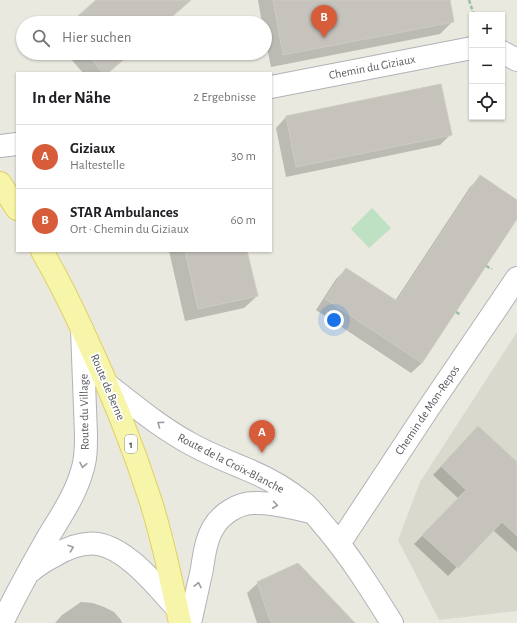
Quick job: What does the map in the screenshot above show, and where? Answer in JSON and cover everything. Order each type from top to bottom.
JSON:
[{"type":"main road","points":[[0,183],[16,207]]},
{"type":"main road","name":"Route de Berne","points":[[43,252],[61,284],[109,386],[134,452],[151,503],[182,618]]},
{"type":"street","name":"Chemin du Giziaux","points":[[272,87],[469,49]]},
{"type":"street","points":[[505,54],[517,60]]},
{"type":"street","points":[[0,146],[16,144]]},
{"type":"street","name":"Chemin de Mon-Repos","points":[[339,544],[517,278]]},
{"type":"street","name":"Route du Village","points":[[2,623],[26,576],[69,502],[83,470],[86,452],[86,435],[82,329]]},
{"type":"street","name":"Route de la Croix-Blanche","points":[[109,386],[168,430],[190,444],[212,455],[248,469],[271,481],[299,500],[314,513],[339,544],[371,589],[392,623]]},
{"type":"street","name":"Route de la Croix-Blanche","points":[[182,618],[214,526],[228,512],[240,506],[254,503],[276,505],[314,513]]},
{"type":"street","name":"Route du Village","points":[[26,576],[34,568],[46,560],[67,549],[82,544],[97,544],[112,549],[136,565],[182,618]]},
{"type":"path","points":[[469,0],[473,12]]},
{"type":"shaded area","points":[[517,332],[517,611],[439,620],[398,540],[420,482]]},
{"type":"green space","points":[[372,208],[391,228],[369,248],[351,229]]},
{"type":"building","points":[[96,0],[191,0],[173,16],[78,16]]},
{"type":"building","points":[[273,0],[450,0],[454,22],[283,55]]},
{"type":"building","points":[[92,60],[123,60],[109,72],[102,72]]},
{"type":"building","points":[[441,84],[452,135],[296,167],[286,116]]},
{"type":"building","points":[[480,175],[517,200],[517,219],[422,363],[325,299],[346,268],[397,301]]},
{"type":"building","points":[[185,252],[247,252],[258,296],[198,309]]},
{"type":"building","points":[[478,426],[517,462],[517,536],[502,522],[458,568],[422,535],[466,490],[441,466]]},
{"type":"building","points":[[298,563],[355,623],[271,623],[257,582]]},
{"type":"place","name":"STAR Ambulances","points":[[324,38]]},
{"type":"place","name":"Giziaux","points":[[262,453]]}]
